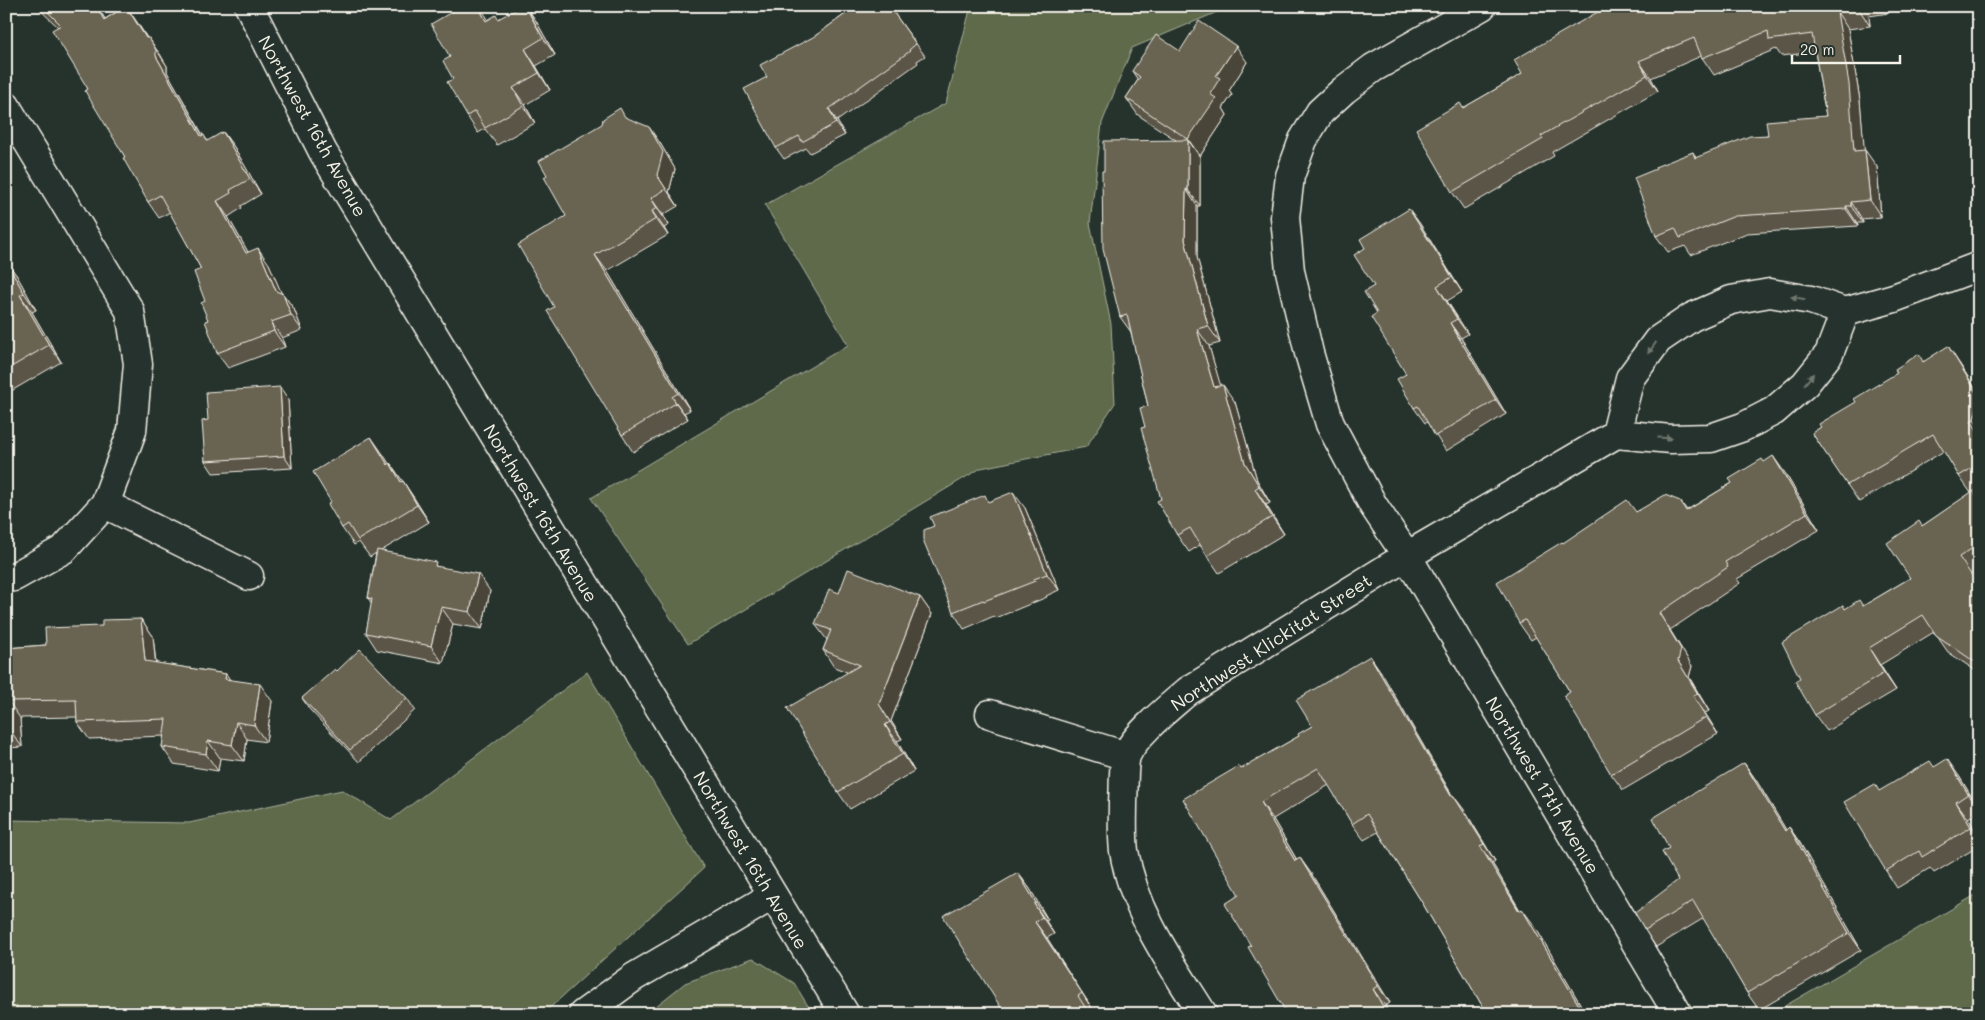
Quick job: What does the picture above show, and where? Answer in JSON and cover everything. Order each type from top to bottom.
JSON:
[{"type":"street","name":"Northwest 16th Avenue","points":[[249,6],[323,152],[845,1014]]},
{"type":"street","name":"Northwest 17th Avenue","points":[[1482,6],[1373,68],[1320,112],[1303,140],[1290,176],[1285,217],[1290,271],[1309,353],[1330,424],[1373,505],[1407,556],[1678,1014]]},
{"type":"street","points":[[6,106],[130,311],[138,364],[132,432],[105,504],[64,549],[14,577],[6,578]]},
{"type":"street","points":[[1845,312],[1829,354],[1805,384],[1774,412],[1743,428],[1711,438],[1671,439],[1616,434],[1630,378],[1658,340],[1692,317],[1731,300],[1770,293],[1811,300],[1845,312],[1894,298],[1979,266]]},
{"type":"street","name":"Northwest Klickitat Street","points":[[1126,756],[1142,733],[1188,691],[1407,556],[1616,434]]},
{"type":"street","points":[[105,504],[249,576]]},
{"type":"street","points":[[990,714],[1126,756],[1123,811],[1124,851],[1134,891],[1158,941],[1203,1014]]},
{"type":"street","points":[[583,1014],[634,977],[772,896]]},
{"type":"green space","points":[[971,6],[1235,6],[1132,48],[1102,123],[1090,223],[1111,324],[1115,403],[1086,447],[981,468],[688,644],[591,498],[848,345],[765,205],[946,103]]},
{"type":"green space","points":[[587,672],[704,868],[543,1014],[6,1014],[6,820],[189,823],[342,790],[391,820]]},
{"type":"green space","points":[[1979,893],[1979,1014],[1771,1014]]},
{"type":"green space","points":[[753,958],[794,983],[813,1014],[646,1014],[685,983]]},
{"type":"building","points":[[42,6],[96,6],[104,20],[126,6],[146,38],[149,38],[156,50],[156,56],[201,136],[204,135],[207,141],[223,132],[250,179],[230,190],[231,193],[217,201],[246,253],[258,248],[276,291],[283,294],[291,315],[271,322],[274,331],[217,353],[205,321],[208,320],[201,303],[205,301],[194,272],[201,269],[160,195],[148,202],[123,158],[125,157],[85,91],[88,89],[52,30],[61,25]]},
{"type":"building","points":[[462,6],[478,6],[486,21],[496,15],[498,19],[525,6],[543,38],[525,49],[539,73],[513,88],[523,106],[485,128],[475,111],[467,116],[447,82],[453,79],[443,61],[450,57],[431,24]]},
{"type":"building","points":[[849,6],[889,6],[916,44],[910,51],[829,109],[836,123],[802,142],[799,136],[776,148],[744,89],[767,77],[760,65],[815,36],[851,10]]},
{"type":"building","points":[[1608,6],[1858,6],[1859,9],[1837,12],[1849,84],[1854,151],[1865,150],[1870,200],[1851,202],[1851,206],[1846,206],[1846,209],[1735,216],[1680,238],[1675,228],[1656,236],[1634,178],[1656,169],[1655,167],[1693,152],[1695,158],[1750,136],[1768,135],[1766,121],[1826,116],[1812,34],[1769,40],[1768,31],[1702,58],[1694,38],[1639,61],[1647,75],[1541,136],[1543,139],[1452,192],[1416,129],[1460,103],[1463,108],[1522,74],[1514,60]]},
{"type":"building","points":[[1199,21],[1236,46],[1216,76],[1220,78],[1210,94],[1216,98],[1188,139],[1126,98],[1140,77],[1132,71],[1156,35],[1180,51]]},
{"type":"building","points":[[620,108],[625,117],[649,127],[663,152],[657,175],[666,189],[651,198],[657,208],[652,211],[656,219],[595,255],[678,393],[672,397],[676,403],[622,435],[547,311],[554,307],[518,245],[566,216],[544,177],[547,175],[539,161],[602,124],[603,119]]},
{"type":"building","points":[[1188,140],[1185,240],[1208,326],[1197,329],[1214,387],[1223,385],[1245,463],[1259,486],[1255,489],[1272,517],[1207,556],[1190,528],[1177,535],[1157,501],[1161,499],[1141,428],[1145,427],[1140,408],[1148,406],[1127,315],[1120,317],[1103,249],[1102,171],[1104,171],[1104,141]]},
{"type":"building","points":[[1409,209],[1452,277],[1437,286],[1457,319],[1450,323],[1496,400],[1435,436],[1418,406],[1414,408],[1397,379],[1406,374],[1371,317],[1377,313],[1364,292],[1374,286],[1354,255],[1365,248],[1360,239]]},
{"type":"building","points":[[6,261],[24,293],[20,295],[49,345],[6,370]]},
{"type":"building","points":[[1948,346],[1979,396],[1974,419],[1971,421],[1979,433],[1979,464],[1959,476],[1933,434],[1847,485],[1812,433],[1821,427],[1819,424],[1856,402],[1854,399],[1897,373],[1895,369],[1919,354],[1923,362]]},
{"type":"building","points":[[280,387],[284,456],[205,461],[202,421],[208,420],[206,392]]},
{"type":"building","points":[[371,437],[388,465],[390,463],[401,482],[403,481],[417,505],[358,540],[348,524],[342,528],[328,504],[331,502],[313,472]]},
{"type":"building","points":[[1773,456],[1807,513],[1725,562],[1728,567],[1659,613],[1681,649],[1678,661],[1698,694],[1693,696],[1706,717],[1611,774],[1564,696],[1570,692],[1525,620],[1519,623],[1497,582],[1563,543],[1627,500],[1636,512],[1665,495],[1680,501],[1686,511],[1732,483],[1729,479],[1762,459],[1764,462]]},
{"type":"building","points":[[1973,491],[1979,500],[1979,544],[1959,557],[1979,586],[1979,665],[1936,635],[1923,615],[1869,648],[1884,673],[1815,715],[1795,681],[1800,678],[1782,642],[1843,605],[1845,609],[1859,600],[1863,606],[1910,578],[1887,543],[1919,521],[1922,526]]},
{"type":"building","points":[[1013,492],[1047,574],[1034,579],[1035,581],[953,612],[924,542],[924,530],[934,526],[930,517],[985,495],[988,502]]},
{"type":"building","points":[[377,550],[436,562],[435,566],[478,574],[470,612],[441,607],[431,646],[366,633],[372,599],[368,598]]},
{"type":"building","points":[[848,569],[920,597],[879,704],[890,722],[885,725],[903,754],[838,792],[787,708],[860,665],[823,650],[831,630],[815,624],[829,589],[839,593]]},
{"type":"building","points":[[141,619],[145,661],[226,674],[225,679],[260,684],[254,725],[236,722],[232,745],[208,741],[206,754],[162,747],[166,719],[77,722],[76,700],[8,701],[10,730],[6,731],[6,648],[46,645],[45,628],[102,626],[102,620]]},
{"type":"building","points":[[360,649],[407,698],[350,750],[302,698],[335,669],[337,671]]},
{"type":"building","points":[[1370,656],[1451,796],[1453,795],[1484,844],[1480,846],[1519,911],[1522,909],[1584,1014],[1487,1014],[1423,904],[1367,814],[1352,824],[1318,768],[1261,802],[1295,861],[1300,858],[1378,986],[1373,989],[1387,1014],[1287,1014],[1248,947],[1251,946],[1225,904],[1239,895],[1183,799],[1239,766],[1241,769],[1299,736],[1298,734],[1312,726],[1296,700]]},
{"type":"building","points":[[1947,759],[1968,794],[1956,802],[1971,827],[1922,857],[1919,851],[1886,871],[1844,802],[1875,784],[1879,791],[1930,761],[1934,767]]},
{"type":"building","points":[[1744,763],[1785,831],[1789,827],[1849,933],[1747,993],[1693,901],[1645,930],[1635,913],[1678,880],[1662,852],[1669,848],[1653,818]]},
{"type":"building","points":[[1018,873],[1042,917],[1035,922],[1082,993],[1078,996],[1087,1010],[1085,1011],[1087,1014],[1005,1014],[943,916]]}]
